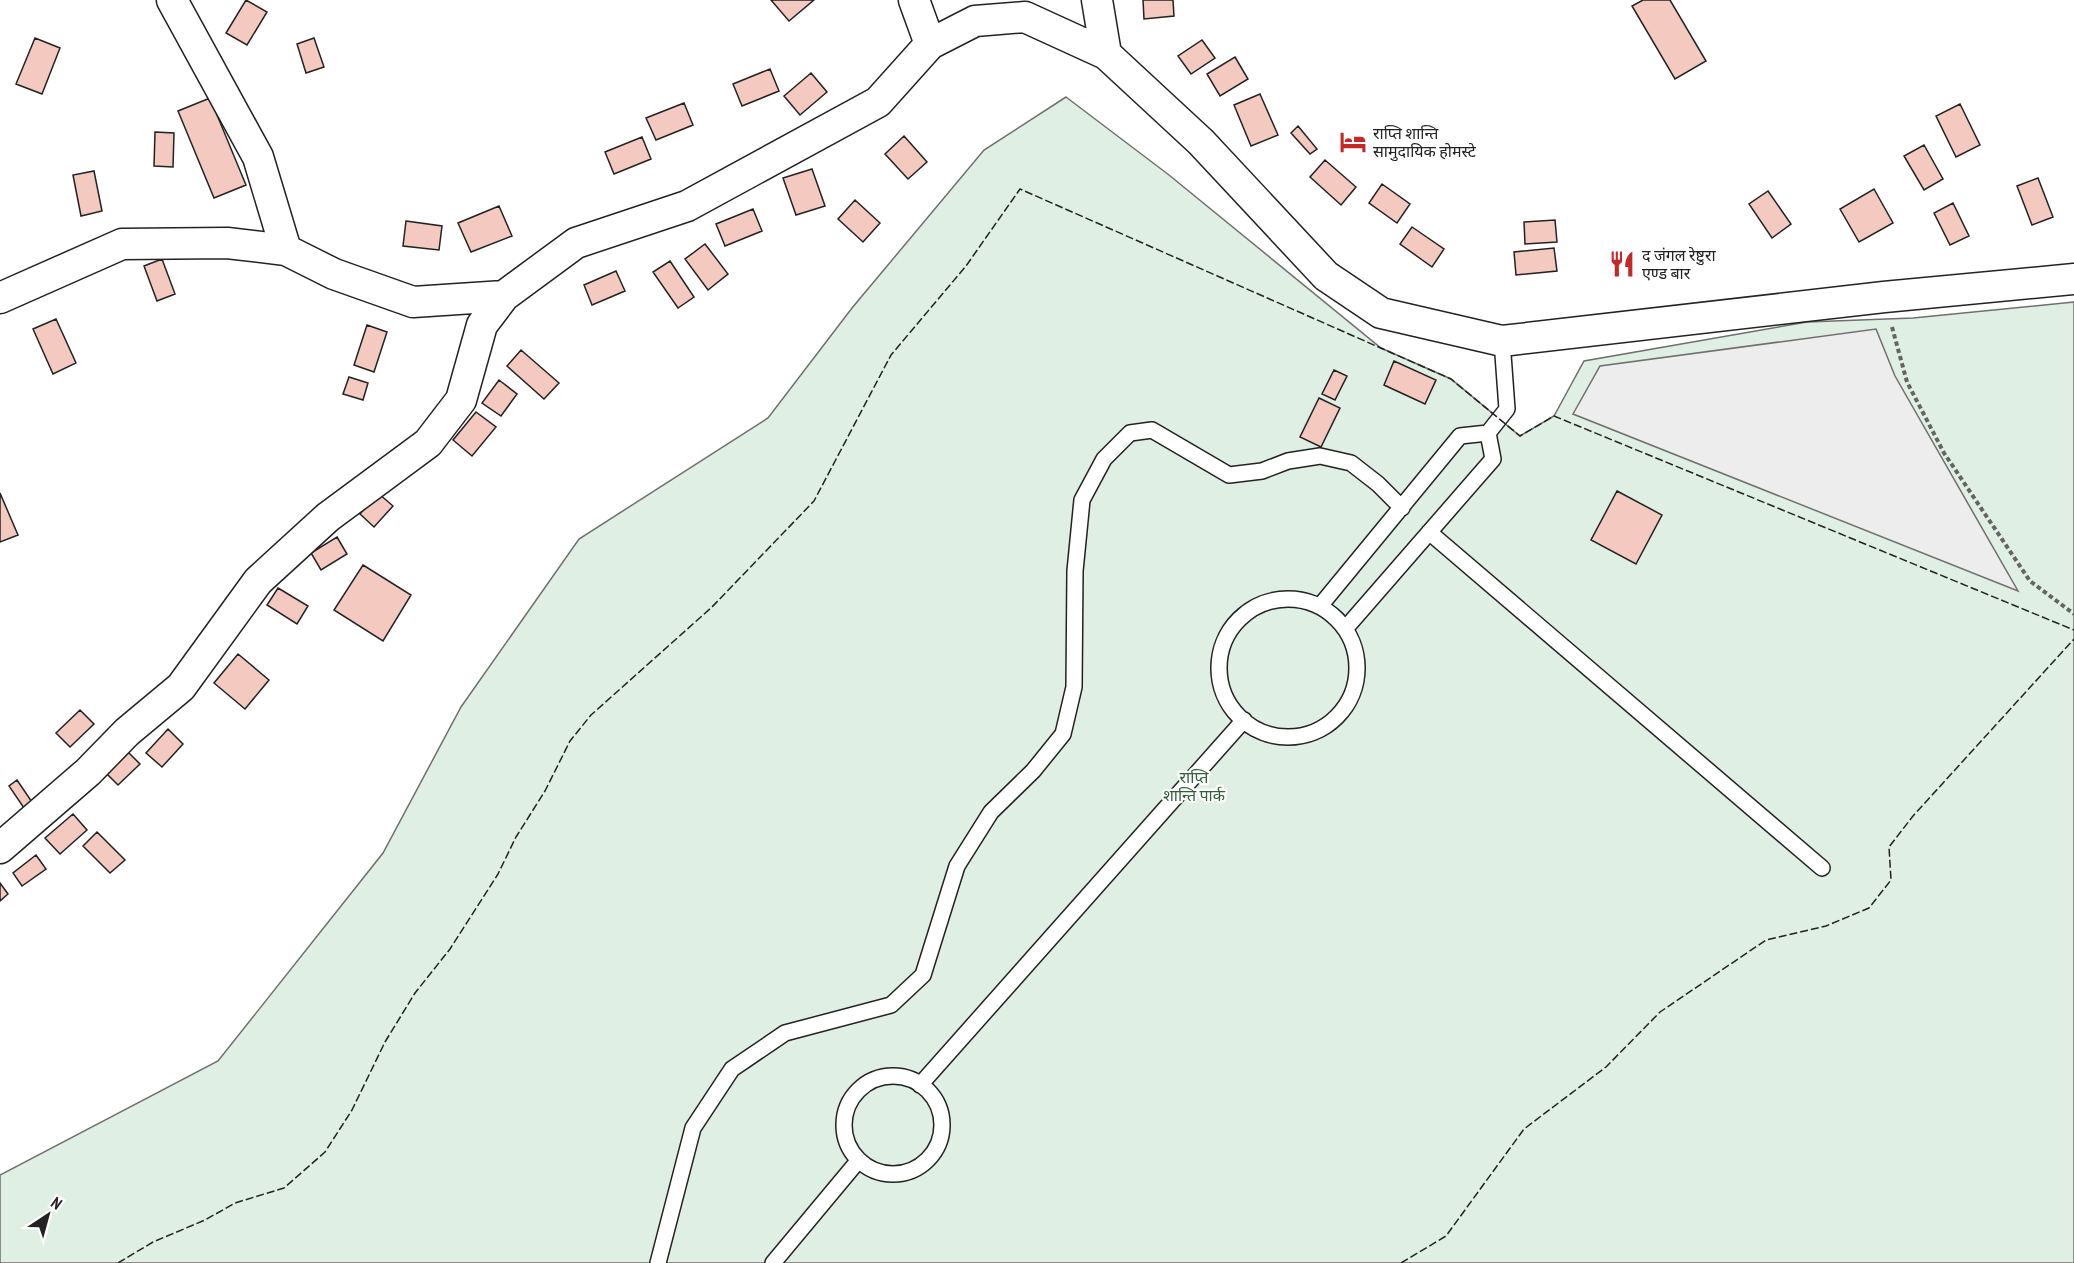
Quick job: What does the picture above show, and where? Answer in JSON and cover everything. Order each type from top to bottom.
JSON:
[{"type":"street","points":[[172,0],[258,157],[286,250]]},
{"type":"street","points":[[914,0],[930,44]]},
{"type":"street","points":[[1097,0],[1106,54]]},
{"type":"street","points":[[0,848],[88,772],[127,732],[181,687],[258,581],[328,517],[428,443],[461,400],[482,325],[504,296],[576,243],[687,206],[878,102],[930,44],[975,21],[1025,17],[1106,54],[1201,142],[1326,276],[1381,313],[1502,341],[1884,297],[2074,279]]},
{"type":"street","points":[[0,298],[122,244],[227,243],[286,250],[334,274],[413,302],[504,296]]},
{"type":"lane","points":[[1345,629],[1493,459],[1488,434],[1507,409],[1502,341]]},
{"type":"lane","points":[[658,1263],[693,1128],[732,1069],[785,1033],[891,1005],[923,975],[957,866],[991,812],[1033,771],[1062,734],[1074,687],[1075,571],[1082,500],[1104,459],[1130,433],[1152,430],[1229,475],[1262,471],[1288,460],[1320,456],[1351,463],[1378,484],[1402,508]]},
{"type":"lane","points":[[1320,606],[1460,436],[1488,434]]},
{"type":"lane","points":[[1429,532],[1822,868]]},
{"type":"lane","points":[[1283,599],[1302,600],[1320,606],[1334,616],[1345,629],[1357,660],[1357,676],[1345,707],[1334,720],[1305,735],[1288,737],[1271,734],[1245,720],[1227,699],[1221,681],[1219,661],[1224,643],[1233,626],[1246,612],[1264,603],[1283,599]]},
{"type":"lane","points":[[920,1085],[1245,720]]},
{"type":"lane","points":[[887,1076],[903,1078],[920,1085],[936,1103],[941,1117],[938,1143],[932,1156],[919,1167],[904,1173],[888,1174],[872,1170],[858,1161],[849,1148],[844,1133],[844,1117],[849,1102],[859,1090],[872,1081],[887,1076]]},
{"type":"lane","points":[[773,1263],[858,1161]]},
{"type":"path","points":[[1884,297],[1907,382],[1944,453],[2030,581],[2074,614]]},
{"type":"green space","name":"राप्ति शान्ति पार्क","points":[[1066,97],[1169,175],[1381,348],[1451,379],[1520,436],[1554,416],[1584,361],[1807,322],[1913,318],[2074,302],[2074,1263],[0,1263],[0,1175],[218,1061],[383,853],[461,707],[579,539],[768,418],[852,308],[984,150]]},
{"type":"shaded area","points":[[1876,329],[1895,376],[2018,591],[1573,414],[1600,366]]},
{"type":"building","points":[[246,0],[267,12],[247,45],[226,33]]},
{"type":"building","points":[[771,0],[814,0],[789,21]]},
{"type":"building","points":[[1143,0],[1173,0],[1174,16],[1144,19]]},
{"type":"building","points":[[1643,0],[1670,0],[1706,61],[1675,79],[1632,6]]},
{"type":"building","points":[[35,38],[60,48],[42,94],[16,84]]},
{"type":"building","points":[[314,38],[324,67],[306,73],[297,44]]},
{"type":"building","points":[[1202,40],[1215,58],[1191,74],[1178,56]]},
{"type":"building","points":[[1235,57],[1248,79],[1220,96],[1207,74]]},
{"type":"building","points":[[770,69],[779,91],[742,106],[733,84]]},
{"type":"building","points":[[811,73],[827,92],[800,115],[784,96]]},
{"type":"building","points":[[1260,94],[1278,135],[1251,146],[1234,105]]},
{"type":"building","points":[[210,98],[246,185],[214,198],[178,111]]},
{"type":"building","points":[[684,103],[693,125],[656,140],[646,118]]},
{"type":"building","points":[[1960,104],[1980,145],[1956,157],[1936,116]]},
{"type":"building","points":[[1298,126],[1317,149],[1310,154],[1291,133]]},
{"type":"building","points":[[155,132],[174,133],[173,167],[154,166]]},
{"type":"building","points":[[904,136],[927,162],[908,179],[885,154]]},
{"type":"building","points":[[642,137],[651,159],[614,174],[605,152]]},
{"type":"building","points":[[1924,145],[1943,179],[1924,190],[1904,156]]},
{"type":"building","points":[[1325,160],[1356,187],[1341,205],[1310,177]]},
{"type":"building","points":[[812,169],[825,206],[796,215],[783,178]]},
{"type":"building","points":[[94,171],[102,211],[81,216],[73,175]]},
{"type":"building","points":[[2038,178],[2053,217],[2032,225],[2017,186]]},
{"type":"building","points":[[1382,184],[1410,204],[1397,223],[1369,203]]},
{"type":"building","points":[[1874,189],[1893,223],[1859,242],[1840,209]]},
{"type":"building","points":[[1768,191],[1791,224],[1772,238],[1749,204]]},
{"type":"building","points":[[855,200],[880,223],[863,242],[838,219]]},
{"type":"building","points":[[1953,203],[1969,236],[1950,245],[1934,213]]},
{"type":"building","points":[[499,206],[512,236],[471,252],[458,223]]},
{"type":"building","points":[[753,209],[762,231],[725,246],[716,224]]},
{"type":"building","points":[[1555,220],[1557,242],[1525,244],[1524,222]]},
{"type":"building","points":[[406,221],[442,226],[439,250],[403,246]]},
{"type":"building","points":[[1412,227],[1444,249],[1432,267],[1400,244]]},
{"type":"building","points":[[705,244],[728,274],[708,290],[685,259]]},
{"type":"building","points":[[1554,248],[1557,271],[1516,275],[1514,252]]},
{"type":"building","points":[[162,259],[175,294],[157,301],[144,266]]},
{"type":"building","points":[[670,261],[694,297],[678,308],[653,272]]},
{"type":"building","points":[[616,271],[625,291],[592,305],[584,285]]},
{"type":"building","points":[[56,319],[76,363],[53,374],[33,329]]},
{"type":"building","points":[[367,325],[387,332],[374,372],[354,365]]},
{"type":"building","points":[[521,350],[559,383],[544,399],[507,366]]},
{"type":"building","points":[[1394,361],[1436,380],[1425,404],[1384,385]]},
{"type":"building","points":[[1334,370],[1347,376],[1335,400],[1322,394]]},
{"type":"building","points":[[349,377],[368,383],[363,400],[343,394]]},
{"type":"building","points":[[499,380],[517,394],[501,416],[482,403]]},
{"type":"building","points":[[1319,398],[1340,408],[1321,447],[1300,437]]},
{"type":"building","points":[[476,412],[496,427],[472,456],[453,440]]},
{"type":"building","points":[[1617,491],[1662,515],[1636,564],[1591,540]]},
{"type":"building","points":[[0,493],[18,535],[0,542]]},
{"type":"building","points":[[378,493],[393,506],[374,527],[360,514]]},
{"type":"building","points":[[337,537],[347,554],[321,570],[311,553]]},
{"type":"building","points":[[363,565],[411,595],[383,641],[334,610]]},
{"type":"building","points":[[278,588],[308,606],[297,624],[267,605]]},
{"type":"building","points":[[238,654],[269,680],[245,709],[214,683]]},
{"type":"building","points":[[80,710],[94,724],[70,747],[56,733]]},
{"type":"building","points":[[168,729],[183,744],[162,767],[146,753]]},
{"type":"building","points":[[128,752],[140,764],[118,785],[106,773]]},
{"type":"building","points":[[17,780],[34,805],[26,811],[9,786]]},
{"type":"building","points":[[73,814],[87,830],[60,854],[45,838]]},
{"type":"building","points":[[97,832],[125,860],[110,873],[83,846]]},
{"type":"building","points":[[36,855],[46,869],[22,886],[13,873]]},
{"type":"building","points":[[0,883],[8,894],[0,901]]},
{"type":"fence","points":[[118,1263],[153,1242],[205,1220],[235,1203],[284,1188],[325,1152],[352,1110],[385,1042],[415,993],[450,949],[498,874],[516,837],[545,791],[570,741],[591,715],[712,607],[814,501],[891,355],[966,266],[1020,189],[1451,379],[1520,436],[1554,416],[2074,630]]},
{"type":"fence","points":[[1401,1263],[1446,1236],[1524,1129],[1606,1067],[1660,1012],[1766,940],[1826,926],[1869,908],[1891,880],[1889,847],[1913,816],[2074,639]]},
{"type":"place","name":"राप्ति शान्ति सामुदायिक होमस्टे","points":[[1353,142]]},
{"type":"place","name":"द जंगल रेष्टुरा एण्ड बार","points":[[1622,264]]}]
